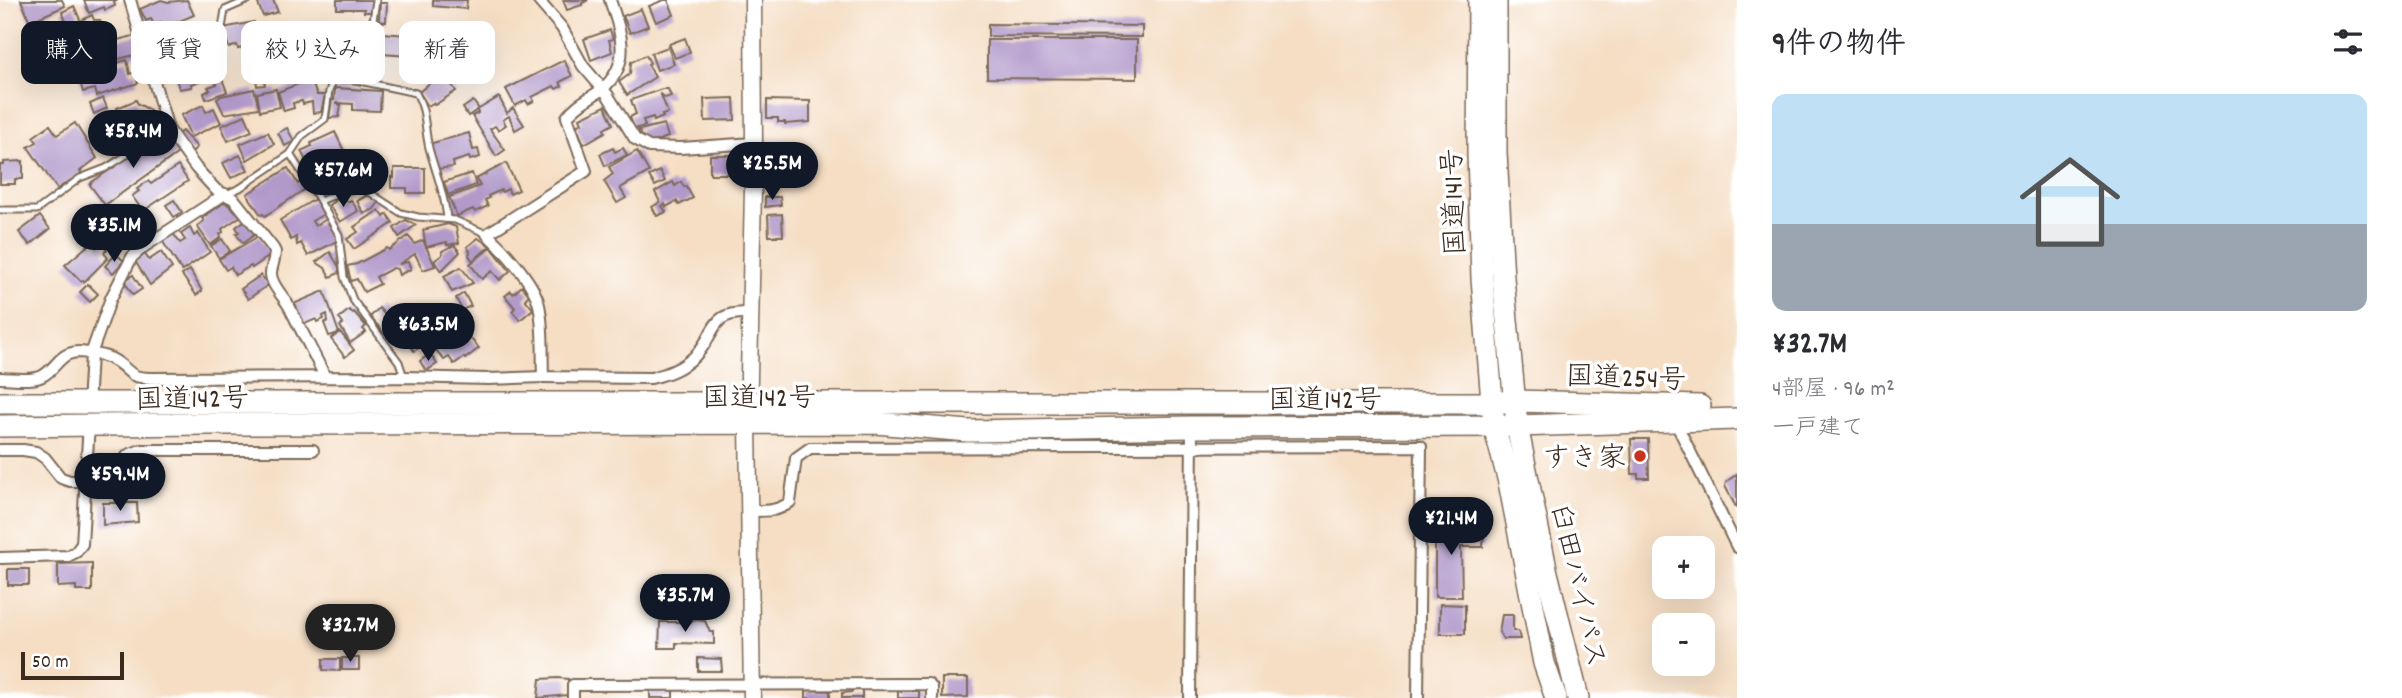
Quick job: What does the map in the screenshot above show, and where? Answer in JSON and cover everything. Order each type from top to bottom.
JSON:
[{"type":"highway","name":"国道141号","points":[[1479,0],[1478,153],[1482,278],[1492,403]]},
{"type":"highway","name":"国道141号","points":[[1496,0],[1496,153],[1514,401]]},
{"type":"highway","name":"国道142号","points":[[0,426],[1514,401]]},
{"type":"highway","name":"臼田バイパス","points":[[1514,401],[1547,573],[1578,698]]},
{"type":"highway","name":"国道254号","points":[[1514,401],[1737,406]]},
{"type":"highway","name":"国道142号","points":[[0,403],[88,402],[748,413],[968,431],[1191,437],[1517,426]]},
{"type":"highway","name":"臼田バイパス","points":[[1492,403],[1494,426],[1509,482],[1544,663],[1556,698]]},
{"type":"highway","name":"国道254号","points":[[1517,426],[1737,419]]},
{"type":"street","points":[[130,0],[136,21]]},
{"type":"street","points":[[538,0],[562,28],[583,66],[602,89],[635,139],[649,147],[681,148],[754,143]]},
{"type":"street","points":[[543,377],[539,306],[535,294],[487,234],[586,171],[587,167],[567,117],[572,110],[602,89],[622,61],[623,50],[610,0]]},
{"type":"street","points":[[752,691],[748,413],[754,0]]},
{"type":"street","points":[[155,84],[168,129],[196,168],[216,190],[234,199],[273,248],[275,253],[272,279],[325,377]]},
{"type":"street","points":[[0,558],[68,556],[76,552],[82,544],[91,354],[107,309],[132,257],[225,194]]},
{"type":"street","points":[[0,378],[45,375],[59,359],[69,353],[91,354],[114,360],[129,374],[138,377],[651,377],[685,365],[695,356],[721,318],[729,313],[750,313]]},
{"type":"street","points":[[1675,420],[1737,547]]},
{"type":"street","points":[[749,511],[773,510],[790,502],[796,458],[810,448],[1191,437],[1421,446],[1418,698]]},
{"type":"street","points":[[1190,698],[1191,437]]},
{"type":"street","points":[[0,450],[36,452],[45,458],[61,478],[71,481],[106,481],[114,476],[128,455],[141,450],[313,450]]},
{"type":"street","points":[[573,698],[573,685],[752,691],[928,684],[932,688],[932,698]]},
{"type":"lane","points":[[223,21],[225,10],[248,0]]},
{"type":"lane","points":[[373,21],[376,0]]},
{"type":"lane","points":[[225,194],[240,188],[290,154],[302,136],[325,119],[332,84]]},
{"type":"lane","points":[[374,84],[416,93],[426,118],[428,144],[446,204],[447,219]]},
{"type":"lane","points":[[0,210],[37,210],[80,178],[106,169],[168,129]]},
{"type":"lane","points":[[290,154],[339,235],[344,277],[354,300],[399,362],[404,377]]},
{"type":"lane","points":[[320,201],[358,189],[369,192],[401,213],[418,218],[447,219],[487,234]]},
{"type":"building","points":[[21,0],[62,0],[65,6],[38,18],[40,21],[30,21]]},
{"type":"building","points":[[84,0],[118,0],[114,2],[115,6],[89,13]]},
{"type":"building","points":[[161,0],[187,0],[194,15],[180,21],[146,21],[140,9]]},
{"type":"building","points":[[273,0],[278,12],[263,16],[257,1]]},
{"type":"building","points":[[337,0],[373,0],[373,10],[364,12],[364,9],[337,9]]},
{"type":"building","points":[[433,0],[467,0],[466,9],[433,6]]},
{"type":"building","points":[[563,0],[588,0],[567,10]]},
{"type":"building","points":[[668,0],[674,15],[656,22],[649,6]]},
{"type":"building","points":[[380,3],[387,3],[386,22],[379,21]]},
{"type":"building","points":[[74,6],[81,21],[66,21],[62,12]]},
{"type":"building","points":[[641,9],[648,26],[630,33],[623,16]]},
{"type":"building","points":[[92,15],[94,20],[100,21],[82,21]]},
{"type":"building","points":[[988,24],[1142,26],[1142,37],[988,36]]},
{"type":"building","points":[[241,25],[241,48],[238,49],[237,45],[229,48],[227,27]]},
{"type":"building","points":[[610,30],[613,39],[609,40],[612,52],[591,60],[584,39]]},
{"type":"building","points":[[385,33],[399,34],[399,55],[385,54]]},
{"type":"building","points":[[131,37],[131,56],[117,59],[117,40]]},
{"type":"building","points":[[685,38],[690,52],[675,58],[669,44]]},
{"type":"building","points":[[987,40],[1137,40],[1137,79],[987,78]]},
{"type":"building","points":[[668,47],[674,64],[657,70],[651,53]]},
{"type":"building","points":[[646,55],[655,77],[627,95],[619,82],[630,74],[631,62]]},
{"type":"building","points":[[127,60],[131,84],[135,84],[97,96],[95,89],[83,92],[81,84],[117,84],[117,63]]},
{"type":"building","points":[[564,60],[572,76],[560,82],[562,86],[556,89],[554,86],[532,97],[534,101],[528,104],[526,100],[515,106],[506,89]]},
{"type":"building","points":[[178,84],[191,84],[192,87],[179,89]]},
{"type":"building","points":[[224,84],[227,92],[206,99],[204,93],[210,90],[208,87]]},
{"type":"building","points":[[298,84],[312,84],[317,95],[325,95],[321,112],[313,113],[312,102],[303,104],[302,101],[293,103],[294,108],[284,111],[278,92]]},
{"type":"building","points":[[429,84],[451,84],[456,91],[435,105],[433,103],[428,106],[419,92]]},
{"type":"building","points":[[335,88],[381,91],[380,111],[353,110],[353,104],[336,103],[341,105],[339,117],[329,118]]},
{"type":"building","points":[[254,89],[259,108],[224,114],[217,99]]},
{"type":"building","points":[[276,89],[280,107],[260,111],[257,93]]},
{"type":"building","points":[[668,89],[671,96],[665,98],[661,95],[668,113],[654,121],[653,117],[643,120],[645,126],[634,129],[630,117],[636,114],[631,100]]},
{"type":"building","points":[[499,97],[507,113],[513,108],[524,125],[515,130],[509,116],[503,120],[506,125],[498,130],[495,126],[490,129],[505,150],[496,156],[472,116],[478,113],[477,110],[468,116],[463,108],[473,101],[479,109]]},
{"type":"building","points":[[103,98],[107,108],[94,114],[90,104]]},
{"type":"building","points":[[734,98],[735,120],[705,121],[704,99]]},
{"type":"building","points":[[136,100],[150,110],[148,117],[152,127],[141,131],[138,124],[121,119],[117,108]]},
{"type":"building","points":[[767,100],[810,101],[810,122],[785,124],[778,122],[778,118],[767,118]]},
{"type":"building","points":[[203,105],[206,112],[214,108],[221,123],[191,137],[181,115]]},
{"type":"building","points":[[605,106],[613,124],[584,144],[576,126],[582,123],[580,118]]},
{"type":"building","points":[[245,115],[252,131],[228,141],[221,126]]},
{"type":"building","points":[[75,123],[97,158],[80,171],[82,173],[57,189],[28,147],[37,142],[33,137],[50,125],[57,135]]},
{"type":"building","points":[[664,124],[668,137],[650,143],[639,130]]},
{"type":"building","points":[[287,128],[294,141],[285,146],[278,133]]},
{"type":"building","points":[[182,131],[197,147],[191,153],[177,135]]},
{"type":"building","points":[[268,132],[274,144],[247,160],[240,144]]},
{"type":"building","points":[[335,132],[344,151],[318,163],[319,167],[311,171],[301,151],[312,146],[311,143]]},
{"type":"building","points":[[129,133],[131,147],[120,152],[114,137]]},
{"type":"building","points":[[469,133],[473,150],[478,149],[480,157],[470,160],[469,157],[453,162],[454,167],[436,169],[429,144]]},
{"type":"building","points":[[165,136],[178,153],[105,205],[90,185],[92,182]]},
{"type":"building","points":[[784,147],[806,147],[806,163],[784,161]]},
{"type":"building","points":[[613,148],[615,152],[623,148],[627,155],[605,166],[600,154]]},
{"type":"building","points":[[637,151],[649,172],[620,188],[626,198],[617,203],[604,181],[613,174],[609,167]]},
{"type":"building","points":[[347,154],[348,163],[352,162],[356,183],[349,186],[341,155]]},
{"type":"building","points":[[240,155],[248,170],[231,178],[223,163]]},
{"type":"building","points":[[710,155],[734,155],[734,174],[710,174]]},
{"type":"building","points":[[23,161],[23,179],[15,179],[15,184],[0,184],[0,165],[4,165],[4,162]]},
{"type":"building","points":[[506,163],[519,190],[510,194],[508,189],[502,192],[501,190],[488,196],[485,200],[488,206],[457,216],[449,197],[480,186],[476,179]]},
{"type":"building","points":[[178,166],[188,181],[143,211],[132,196],[139,191],[137,189],[148,181],[151,184]]},
{"type":"building","points":[[288,168],[298,184],[304,180],[308,187],[265,216],[261,215],[247,194]]},
{"type":"building","points":[[394,168],[425,168],[425,193],[407,193],[407,188],[391,188]]},
{"type":"building","points":[[660,171],[665,181],[655,186],[649,176]]},
{"type":"building","points":[[472,173],[476,185],[448,195],[444,182]]},
{"type":"building","points":[[673,182],[675,186],[681,182],[686,186],[693,198],[679,205],[677,201],[666,207],[665,204],[662,206],[666,212],[657,216],[652,207],[660,202],[655,192]]},
{"type":"building","points":[[368,195],[379,202],[374,209],[364,214],[357,201]]},
{"type":"building","points":[[341,197],[348,202],[351,200],[358,211],[340,222],[329,205]]},
{"type":"building","points":[[765,197],[780,197],[781,205],[765,207]]},
{"type":"building","points":[[315,199],[324,214],[312,221],[315,226],[327,219],[339,240],[308,256],[301,243],[297,245],[296,237],[291,240],[280,220]]},
{"type":"building","points":[[174,200],[182,212],[174,217],[166,205]]},
{"type":"building","points":[[225,202],[241,216],[222,229],[221,237],[210,245],[197,226],[204,221],[202,218]]},
{"type":"building","points":[[379,210],[384,217],[387,214],[393,223],[354,249],[347,239],[358,232],[354,227]]},
{"type":"building","points":[[782,214],[783,236],[769,236],[768,215]]},
{"type":"building","points":[[40,216],[50,229],[30,245],[19,232]]},
{"type":"building","points":[[247,219],[257,233],[243,243],[236,234],[239,232],[236,227]]},
{"type":"building","points":[[126,220],[135,233],[116,248],[105,234]]},
{"type":"building","points":[[406,220],[416,225],[399,237],[394,228]]},
{"type":"building","points":[[448,224],[456,227],[459,243],[447,245],[447,242],[426,247],[423,230]]},
{"type":"building","points":[[190,228],[194,236],[198,233],[210,252],[182,271],[161,239],[172,232],[180,243],[185,240],[181,234]]},
{"type":"building","points":[[259,236],[271,255],[252,268],[251,266],[235,275],[231,267],[226,270],[219,259]]},
{"type":"building","points":[[408,236],[415,244],[423,240],[435,266],[423,270],[415,254],[399,264],[408,262],[411,269],[399,275],[397,269],[393,268],[376,277],[380,284],[364,292],[357,279],[351,281],[347,266],[357,264],[387,248],[389,250]]},
{"type":"building","points":[[478,238],[490,246],[473,261],[467,247]]},
{"type":"building","points":[[222,239],[230,251],[219,258],[211,246]]},
{"type":"building","points":[[92,242],[96,247],[101,242],[107,249],[104,253],[108,258],[84,282],[65,265]]},
{"type":"building","points":[[454,245],[460,252],[441,271],[434,261],[442,255],[442,251]]},
{"type":"building","points":[[491,247],[510,271],[500,280],[492,271],[482,279],[470,264]]},
{"type":"building","points":[[161,252],[172,268],[150,285],[135,261],[144,253],[149,260]]},
{"type":"building","points":[[330,252],[339,267],[339,273],[330,277],[325,268],[316,262]]},
{"type":"building","points":[[116,254],[124,261],[113,273],[105,266]]},
{"type":"building","points":[[461,267],[473,283],[452,292],[444,276]]},
{"type":"building","points":[[190,270],[202,291],[196,295],[182,275]]},
{"type":"building","points":[[133,275],[142,289],[133,295],[124,281]]},
{"type":"building","points":[[261,275],[268,285],[248,299],[241,289]]},
{"type":"building","points":[[88,284],[98,294],[90,302],[80,292]]},
{"type":"building","points":[[522,286],[529,295],[525,299],[533,309],[520,320],[512,311],[515,308],[505,296],[511,291],[513,294]]},
{"type":"building","points":[[324,291],[339,333],[329,336],[324,323],[328,321],[327,314],[323,316],[324,319],[317,322],[316,319],[300,326],[291,305]]},
{"type":"building","points":[[464,293],[471,306],[462,310],[456,298]]},
{"type":"building","points":[[379,308],[394,325],[385,334],[370,317]]},
{"type":"building","points":[[349,310],[366,326],[363,329],[366,332],[350,343],[340,326],[343,324],[339,318]]},
{"type":"building","points":[[404,318],[410,325],[399,335],[393,329]]},
{"type":"building","points":[[455,328],[461,337],[466,333],[479,348],[454,364],[449,357],[444,360],[436,350],[451,339],[447,334]]},
{"type":"building","points":[[340,332],[354,350],[345,357],[331,339]]},
{"type":"building","points":[[425,334],[429,341],[414,351],[409,344]]},
{"type":"building","points":[[430,354],[437,364],[426,371],[420,361]]},
{"type":"building","name":"すき家","points":[[1631,439],[1648,439],[1649,478],[1638,478],[1638,474],[1632,474]]},
{"type":"building","points":[[1737,474],[1737,509],[1725,486],[1726,482]]},
{"type":"building","points":[[103,503],[137,503],[138,522],[103,525]]},
{"type":"building","points":[[1435,521],[1461,521],[1461,534],[1484,534],[1483,547],[1461,547],[1462,597],[1435,597]]},
{"type":"building","points":[[92,563],[92,591],[76,591],[76,586],[58,587],[58,564]]},
{"type":"building","points":[[8,569],[29,569],[29,585],[8,585]]},
{"type":"building","points":[[1440,604],[1465,605],[1465,634],[1440,634]]},
{"type":"building","points":[[1502,615],[1513,615],[1513,631],[1518,631],[1520,639],[1503,639],[1499,632]]},
{"type":"building","points":[[705,621],[710,632],[714,632],[714,644],[676,643],[676,648],[659,648],[660,622]]},
{"type":"building","points":[[342,658],[359,658],[359,670],[342,670]]},
{"type":"building","points":[[698,658],[721,659],[722,671],[698,671]]},
{"type":"building","points":[[323,659],[340,659],[340,671],[323,670]]},
{"type":"building","points":[[942,678],[968,678],[968,697],[942,698]]},
{"type":"building","points":[[540,679],[568,679],[568,695],[538,698]]},
{"type":"building","points":[[650,690],[673,690],[673,698],[650,698]]},
{"type":"building","points":[[806,690],[830,691],[830,698],[806,698]]},
{"type":"building","points":[[862,690],[862,698],[842,698],[842,693]]},
{"type":"building","points":[[898,691],[919,691],[919,698],[898,698]]},
{"type":"place","name":"すき家","points":[[1640,456]]}]
